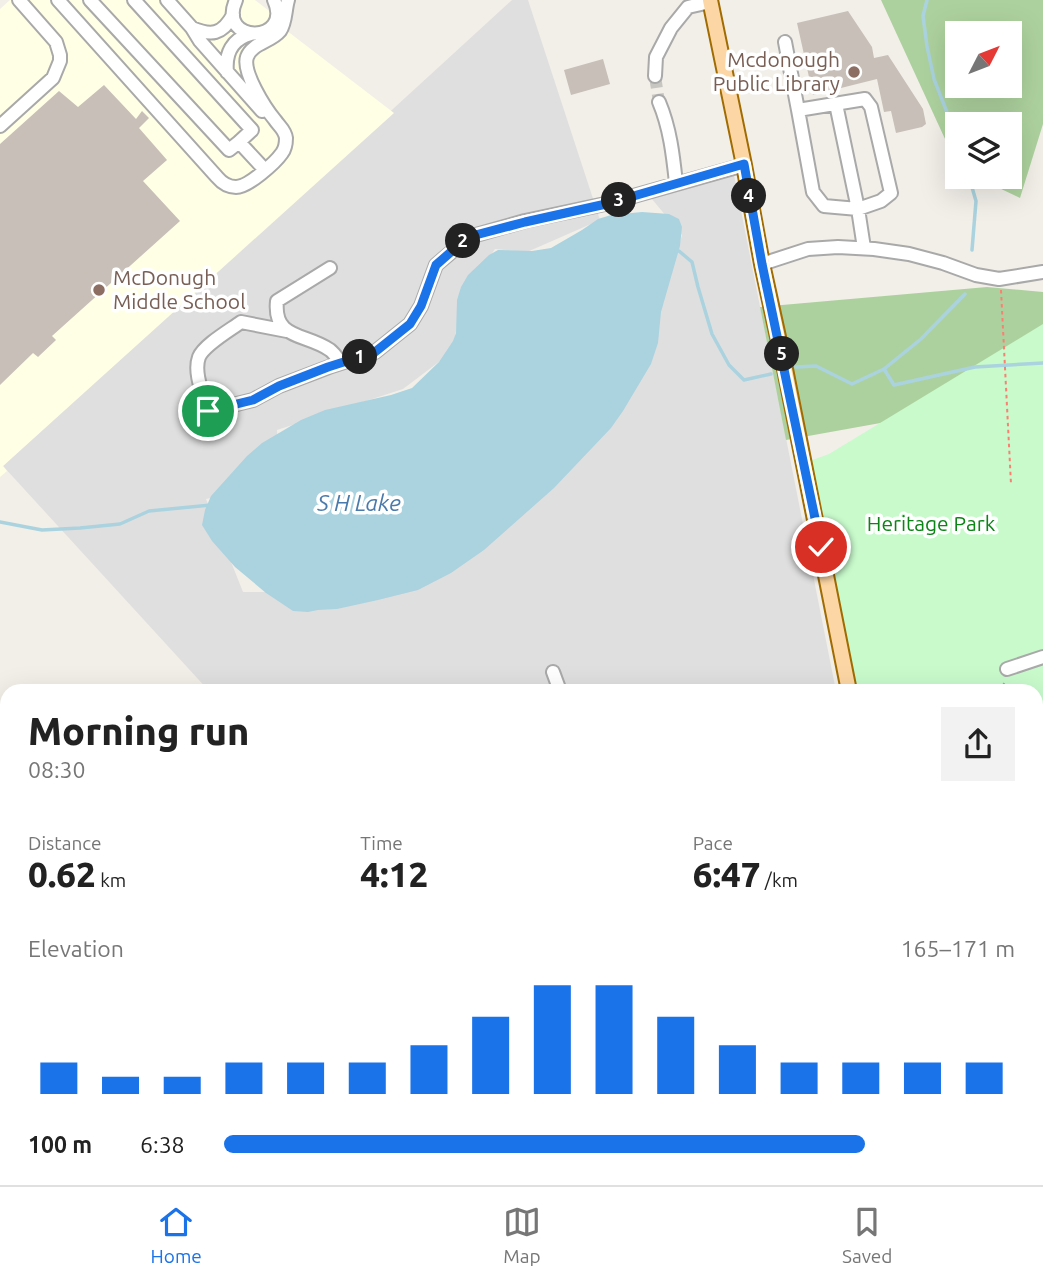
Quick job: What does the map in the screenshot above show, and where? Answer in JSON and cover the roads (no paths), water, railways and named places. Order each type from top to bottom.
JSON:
[{"type":"main road","points":[[710,1],[848,684]]},
{"type":"street","points":[[0,126],[53,78],[59,67],[60,55],[56,42],[19,0]]},
{"type":"street","points":[[58,0],[222,183],[231,187],[249,183],[282,154],[286,145],[283,130],[248,75],[246,65],[251,51],[278,33],[282,27],[288,0]]},
{"type":"street","points":[[90,0],[229,150],[252,130],[134,0]]},
{"type":"street","points":[[167,0],[227,72],[265,114],[275,120]]},
{"type":"street","points":[[655,76],[656,57],[671,28],[688,8],[710,1]]},
{"type":"street","points":[[227,72],[226,61],[232,45],[239,38],[268,31],[275,22],[278,4]]},
{"type":"street","points":[[192,28],[203,33],[214,33],[225,27],[233,6]]},
{"type":"street","points":[[233,6],[237,26],[251,34]]},
{"type":"street","points":[[785,42],[797,110],[813,192],[824,206],[858,209],[881,201],[891,193],[871,107],[865,99],[797,110]]},
{"type":"street","points":[[659,102],[672,141],[676,183]]},
{"type":"street","points":[[836,104],[864,248]]},
{"type":"street","points":[[239,142],[265,170]]},
{"type":"street","points":[[341,363],[330,350],[287,331],[241,322],[200,354],[197,364],[208,411],[253,400],[279,386],[375,352],[410,324],[421,306],[436,265],[468,237],[606,204],[744,164]]},
{"type":"street","points":[[762,264],[808,249],[838,247],[909,254],[976,275],[999,279],[1043,272]]},
{"type":"street","points":[[287,331],[279,322],[276,313],[277,301],[330,268]]},
{"type":"street","points":[[1007,669],[1043,657]]},
{"type":"street","points":[[552,672],[557,684]]},
{"type":"water","name":"S H Lake","points":[[642,212],[669,214],[679,219],[682,227],[680,246],[661,312],[658,343],[651,364],[611,428],[554,488],[484,550],[451,573],[418,590],[337,609],[308,612],[293,611],[266,593],[235,567],[212,541],[202,525],[211,496],[262,443],[301,420],[325,410],[412,388],[439,362],[456,333],[457,300],[461,287],[468,275],[489,255],[498,250],[532,251],[551,248],[598,219]]},
{"type":"waterway","points":[[927,0],[923,16],[927,46],[934,79],[947,112]]},
{"type":"waterway","points":[[972,189],[976,201],[972,250]]},
{"type":"waterway","points":[[676,251],[692,262],[712,334],[729,365],[744,380],[771,374]]},
{"type":"waterway","points":[[796,367],[816,366],[852,384],[884,369],[921,339],[965,294]]},
{"type":"waterway","points":[[884,369],[894,385],[975,367],[1043,363]]},
{"type":"waterway","points":[[0,522],[42,530],[80,528],[120,524],[149,511],[211,505]]},
{"type":"tunnel","points":[[655,76],[659,102]]},
{"type":"place","name":"Mcdonough Public Library","points":[[854,72]]},
{"type":"place","name":"McDonugh Middle School","points":[[99,290]]},
{"type":"park label","name":"Heritage Park","points":[[931,524]]}]
